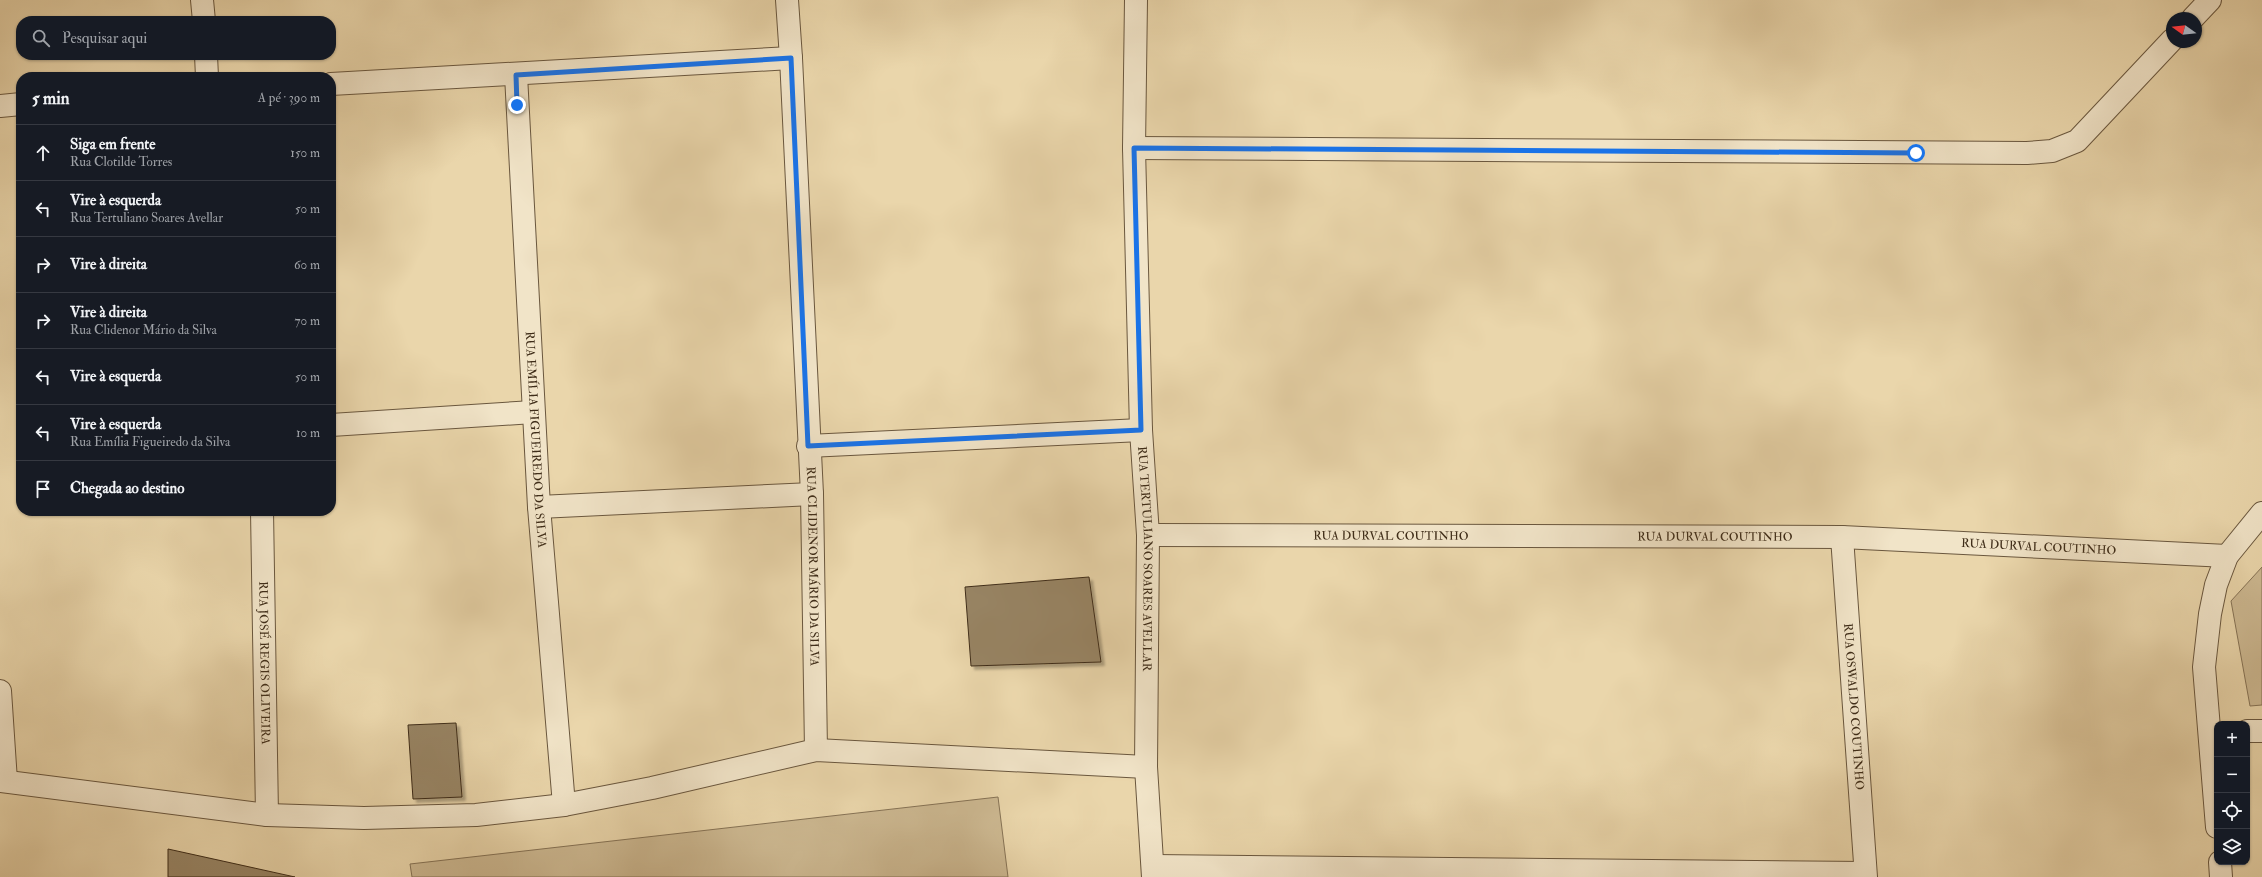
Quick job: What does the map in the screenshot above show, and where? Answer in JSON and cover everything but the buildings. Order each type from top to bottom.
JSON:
[{"type":"street","points":[[202,0],[204,16]]},
{"type":"street","name":"RUA CLIDENOR MÁRIO DA SILVA","points":[[787,0],[791,58],[808,446],[812,494],[816,750]]},
{"type":"street","name":"RUA TERTULIANO SOARES AVELLAR","points":[[1136,0],[1134,148],[1141,430],[1148,535],[1146,767],[1153,872]]},
{"type":"street","points":[[2199,12],[2210,0]]},
{"type":"street","points":[[1134,148],[2027,153],[2052,150],[2077,141],[2166,46]]},
{"type":"street","points":[[336,84],[516,75],[791,58]]},
{"type":"street","points":[[206,60],[207,72]]},
{"type":"street","name":"RUA EMÍLIA FIGUEIREDO DA SILVA","points":[[516,75],[539,507],[564,805]]},
{"type":"street","points":[[0,106],[16,104]]},
{"type":"street","points":[[336,425],[533,412]]},
{"type":"street","points":[[808,446],[1141,430]]},
{"type":"street","points":[[539,507],[812,494]]},
{"type":"street","points":[[2216,793],[2213,732],[2204,667],[2210,614],[2216,585],[2227,556],[2262,513]]},
{"type":"street","name":"RUA JOSÉ REGIS OLIVEIRA","points":[[262,516],[267,815]]},
{"type":"street","name":"RUA DURVAL COUTINHO","points":[[1148,535],[1842,537],[2227,556]]},
{"type":"street","name":"RUA OSWALDO COUTINHO","points":[[1842,537],[1865,875]]},
{"type":"street","points":[[0,691],[3,781],[267,815],[364,818],[476,815],[564,805],[660,786],[816,750],[1146,767]]},
{"type":"street","points":[[2250,731],[2262,731]]},
{"type":"street","points":[[2220,865],[2221,877]]},
{"type":"street","points":[[1153,872],[1865,875]]},
{"type":"shaded area","points":[[2262,567],[2262,705],[2250,706],[2231,601]]},
{"type":"shaded area","points":[[998,797],[1008,877],[412,877],[410,864]]},
{"type":"route","points":[[517,105],[516,75],[791,58],[808,446],[1141,430],[1134,148],[1916,153]]}]
